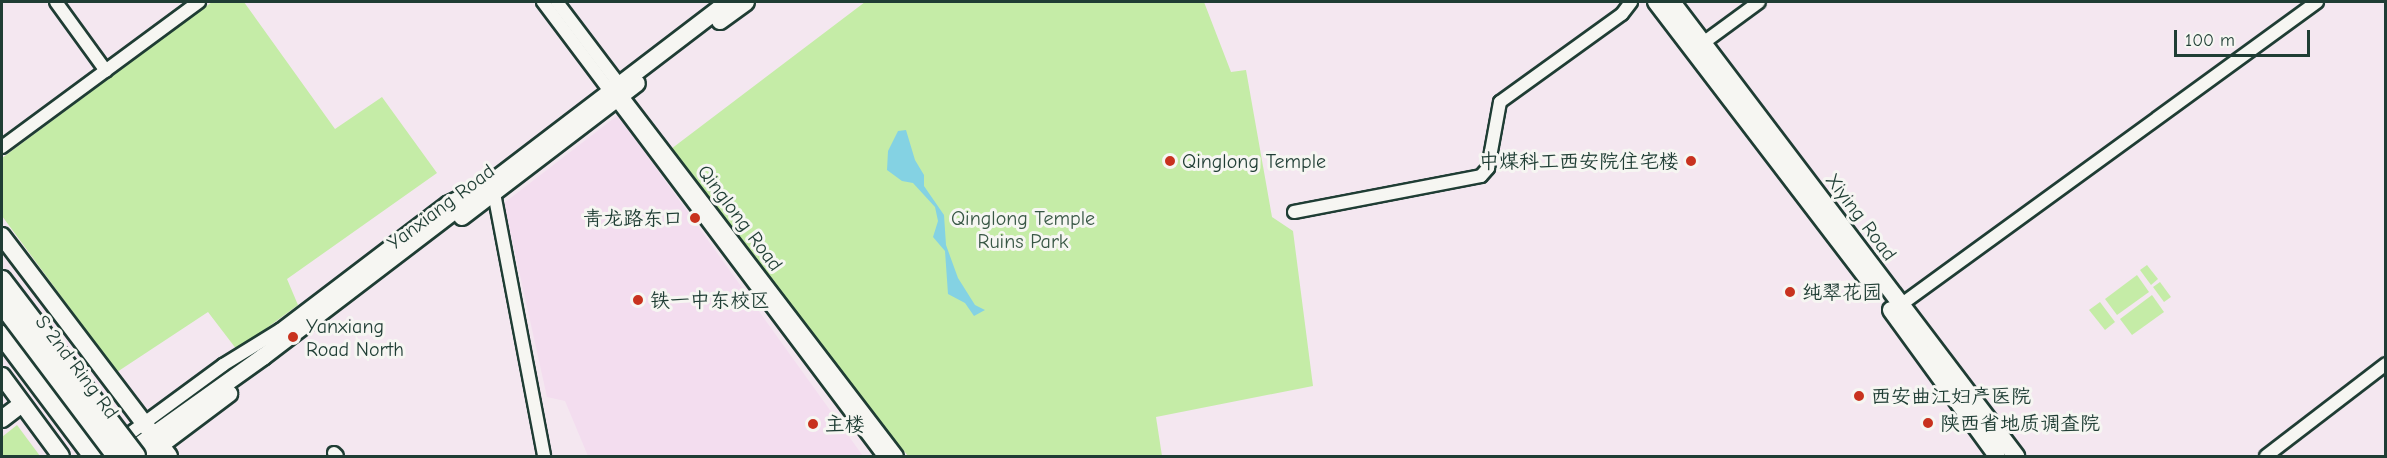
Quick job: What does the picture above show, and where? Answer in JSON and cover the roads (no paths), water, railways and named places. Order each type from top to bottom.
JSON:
[{"type":"highway","points":[[2,280],[136,451]]},
{"type":"highway","name":"S 2nd Ring Rd","points":[[2,304],[116,456]]},
{"type":"highway","name":"S 2nd Ring Rd","points":[[2,335],[93,456]]},
{"type":"highway","points":[[2,353],[79,456]]},
{"type":"main road","name":"Yanxiang Road","points":[[136,451],[156,440],[491,188],[616,93],[728,2]]},
{"type":"main road","name":"Yanxiang Road","points":[[616,93],[746,2]]},
{"type":"main road","name":"Xiying Road","points":[[1656,2],[1896,308],[2016,456]]},
{"type":"main road","name":"Xiying Road","points":[[1672,2],[1896,308],[1997,456]]},
{"type":"main road","points":[[2,236],[156,440]]},
{"type":"main road","points":[[2,269],[136,451]]},
{"type":"main road","points":[[2,376],[61,456]]},
{"type":"main road","points":[[2,419],[22,404]]},
{"type":"street","points":[[56,2],[106,71]]},
{"type":"street","points":[[2,147],[199,2]]},
{"type":"street","name":"Qinglong Road","points":[[543,2],[897,456]]},
{"type":"street","name":"Qinglong Road","points":[[557,2],[616,93],[884,456]]},
{"type":"street","points":[[1294,212],[1481,176],[1488,168],[1500,102],[1622,14],[1630,2]]},
{"type":"street","points":[[1703,43],[1759,2]]},
{"type":"street","points":[[1896,308],[2317,2]]},
{"type":"street","points":[[156,440],[223,365],[280,330],[447,203],[491,188],[544,456]]},
{"type":"street","points":[[2266,456],[2385,364]]},
{"type":"street","points":[[99,456],[136,451]]},
{"type":"water","points":[[906,130],[915,160],[924,175],[924,186],[944,215],[946,245],[958,278],[975,305],[985,310],[974,316],[965,303],[948,294],[945,251],[933,237],[938,221],[935,207],[913,183],[902,181],[887,170],[888,151],[898,131]]},
{"type":"place","name":"Qinglong Temple","points":[[1170,161]]},
{"type":"place","name":"中煤科工西安院住宅楼","points":[[1691,161]]},
{"type":"place","name":"青龙路东口","points":[[695,218]]},
{"type":"place","name":"纯翠花园","points":[[1790,292]]},
{"type":"place","name":"铁一中东校区","points":[[638,300]]},
{"type":"place","name":"Yanxiang Road North","points":[[293,337]]},
{"type":"place","name":"西安曲江妇产医院","points":[[1859,396]]},
{"type":"place","name":"陕西省地质调查院","points":[[1928,423]]},
{"type":"place","name":"主楼","points":[[813,424]]},
{"type":"park label","name":"Qinglong Temple Ruins Park","points":[[1023,230]]}]
